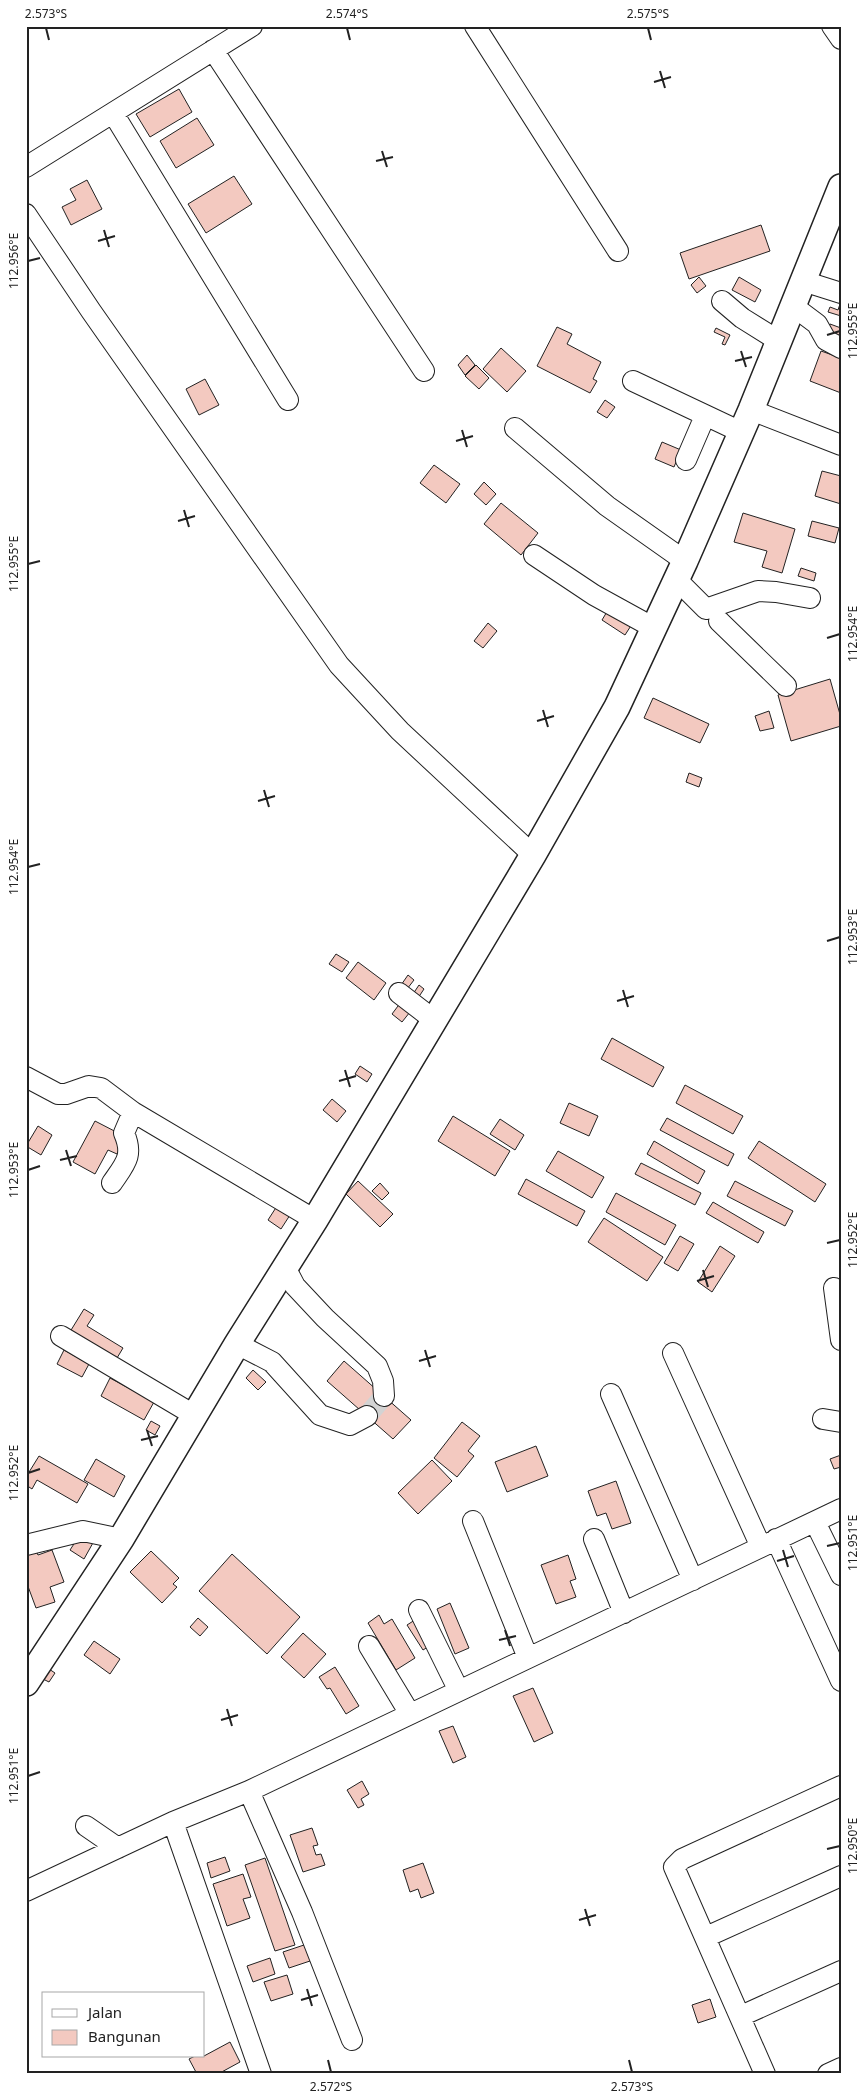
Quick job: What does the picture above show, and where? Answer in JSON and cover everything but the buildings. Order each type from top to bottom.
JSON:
[{"type":"main road","points":[[26,1683],[120,1539],[314,1220],[533,855],[617,707],[681,571],[751,410],[841,187]]},
{"type":"street","points":[[26,167],[252,26]]},
{"type":"street","points":[[475,26],[618,251]]},
{"type":"street","points":[[832,26],[841,40]]},
{"type":"street","points":[[213,50],[424,371]]},
{"type":"street","points":[[113,113],[288,400]]},
{"type":"street","points":[[26,214],[91,311],[339,665],[400,731],[533,855]]},
{"type":"street","points":[[803,281],[841,293]]},
{"type":"street","points":[[722,302],[742,318],[779,340]]},
{"type":"street","points":[[793,306],[819,326],[826,340],[841,348]]},
{"type":"street","points":[[632,381],[741,432]]},
{"type":"street","points":[[751,410],[841,445]]},
{"type":"street","points":[[686,460],[705,416]]},
{"type":"street","points":[[515,428],[681,571],[714,615],[786,686]]},
{"type":"street","points":[[534,555],[594,595],[654,628]]},
{"type":"street","points":[[714,615],[758,591],[810,598]]},
{"type":"street","points":[[399,993],[434,1020]]},
{"type":"street","points":[[26,1077],[58,1094],[66,1094],[90,1086],[101,1088],[133,1112],[314,1220]]},
{"type":"street","points":[[112,1183],[128,1159],[130,1146],[124,1132],[133,1112]]},
{"type":"street","points":[[285,1267],[295,1286],[325,1318],[377,1366],[383,1381],[384,1396]]},
{"type":"street","points":[[834,1288],[841,1340]]},
{"type":"street","points":[[61,1336],[194,1415]]},
{"type":"street","points":[[237,1344],[272,1362],[320,1415],[350,1425],[367,1416]]},
{"type":"street","points":[[673,1352],[768,1543],[841,1681]]},
{"type":"street","points":[[611,1394],[693,1580]]},
{"type":"street","points":[[26,1891],[173,1822],[249,1790],[841,1509]]},
{"type":"street","points":[[473,1521],[528,1658]]},
{"type":"street","points":[[815,1522],[841,1575]]},
{"type":"street","points":[[26,1545],[63,1534],[83,1532],[120,1539]]},
{"type":"street","points":[[594,1538],[624,1613]]},
{"type":"street","points":[[419,1610],[459,1691]]},
{"type":"street","points":[[369,1646],[410,1714]]},
{"type":"street","points":[[766,2074],[706,1937],[675,1872],[675,1864],[841,1786]]},
{"type":"street","points":[[249,1790],[302,1912],[352,2040]]},
{"type":"street","points":[[173,1822],[261,2074]]},
{"type":"street","points":[[86,1826],[118,1848]]},
{"type":"street","points":[[706,1937],[841,1876]]},
{"type":"street","points":[[741,2016],[841,1971]]},
{"type":"street","points":[[828,2074],[841,2068]]},
{"type":"tunnel","points":[[367,1416],[384,1396]]}]
